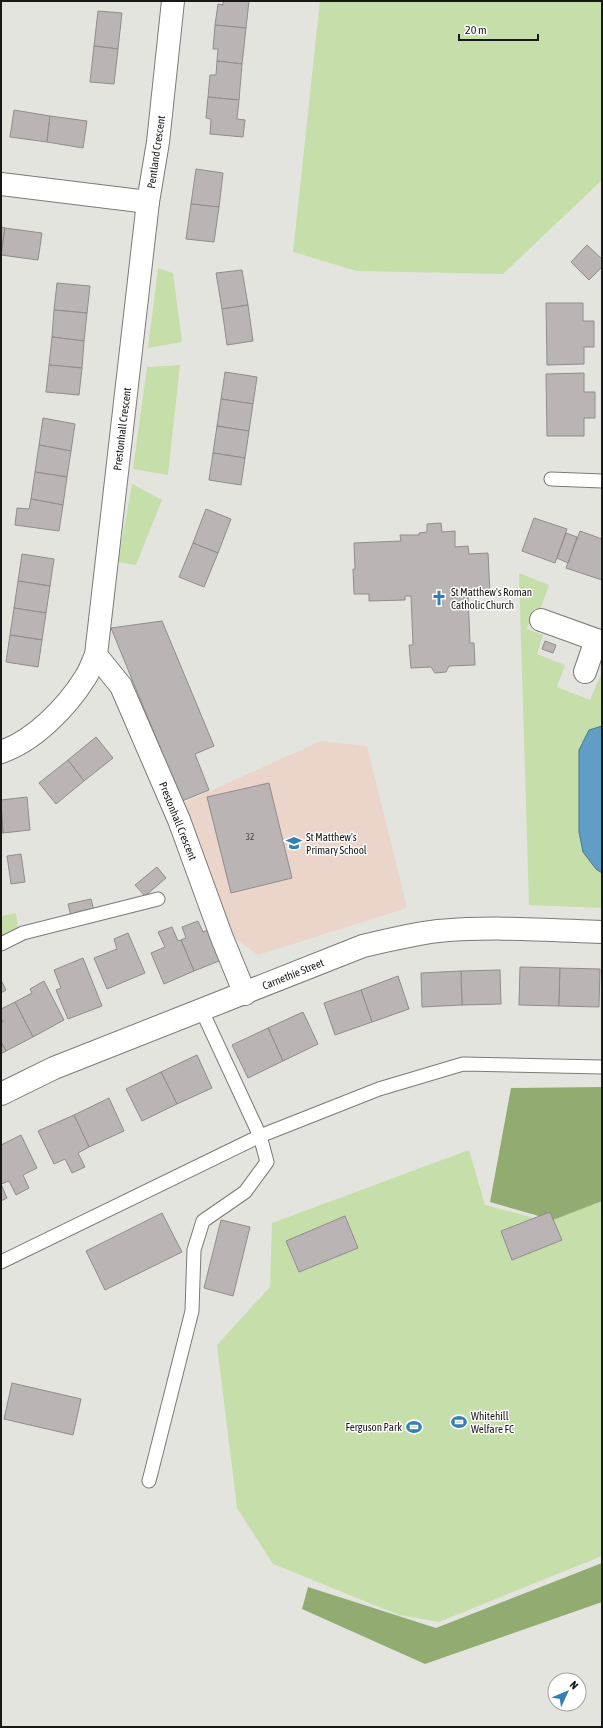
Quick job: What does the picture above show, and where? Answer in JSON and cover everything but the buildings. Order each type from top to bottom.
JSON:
[{"type":"street","name":"Pentland Crescent","points":[[1,184],[148,202],[158,142],[173,1]]},
{"type":"street","name":"Prestonhall Crescent","points":[[1,752],[14,748],[34,735],[54,716],[86,677],[96,655],[148,202]]},
{"type":"street","points":[[541,620],[599,641],[585,672]]},
{"type":"street","name":"Prestonhall Crescent","points":[[96,655],[121,686],[179,820],[222,938],[245,994]]},
{"type":"street","name":"Carnethie Street","points":[[1,1094],[54,1068],[364,946],[404,936],[438,931],[505,929],[602,932]]},
{"type":"lane","points":[[551,479],[602,481]]},
{"type":"lane","points":[[1,944],[23,933],[158,899]]},
{"type":"lane","points":[[149,1481],[192,1311],[194,1250],[203,1221],[245,1192],[267,1162],[260,1136],[202,1010]]},
{"type":"lane","points":[[1,1262],[260,1136],[380,1089],[463,1064],[602,1067]]},
{"type":"shaded area","name":"St Matthew's Primary School","points":[[321,741],[367,746],[407,908],[258,955],[232,936],[181,804]]},
{"type":"green space","points":[[320,1],[602,1],[602,180],[503,274],[357,271],[293,252]]},
{"type":"green space","points":[[158,268],[173,273],[182,342],[148,348]]},
{"type":"green space","points":[[180,365],[168,475],[133,469],[147,367]]},
{"type":"green space","points":[[132,484],[162,500],[136,565],[118,562]]},
{"type":"green space","points":[[519,573],[549,585],[540,610],[535,608],[527,629],[543,635],[537,654],[565,665],[557,687],[590,700],[602,672],[602,908],[529,905]]},
{"type":"green space","points":[[16,913],[18,927],[15,932],[1,938],[1,916]]},
{"type":"green space","points":[[602,1087],[602,1201],[553,1220],[490,1202],[511,1088]]},
{"type":"green space","name":"Ferguson Park","points":[[469,1150],[485,1205],[549,1222],[602,1199],[602,1556],[439,1622],[399,1615],[273,1564],[237,1508],[217,1345],[270,1287],[272,1223]]},
{"type":"green space","points":[[602,1563],[602,1602],[425,1664],[302,1609],[308,1587],[436,1628]]},
{"type":"water","points":[[602,726],[602,873],[596,869],[583,852],[579,832],[579,750],[589,730]]},
{"type":"place","name":"St Matthew's Roman Catholic Church","points":[[439,598]]},
{"type":"place","name":"St Matthew's Primary School","points":[[294,843]]},
{"type":"place","name":"Whitehill Welfare FC","points":[[459,1422]]},
{"type":"place","name":"Ferguson Park","points":[[414,1427]]}]
